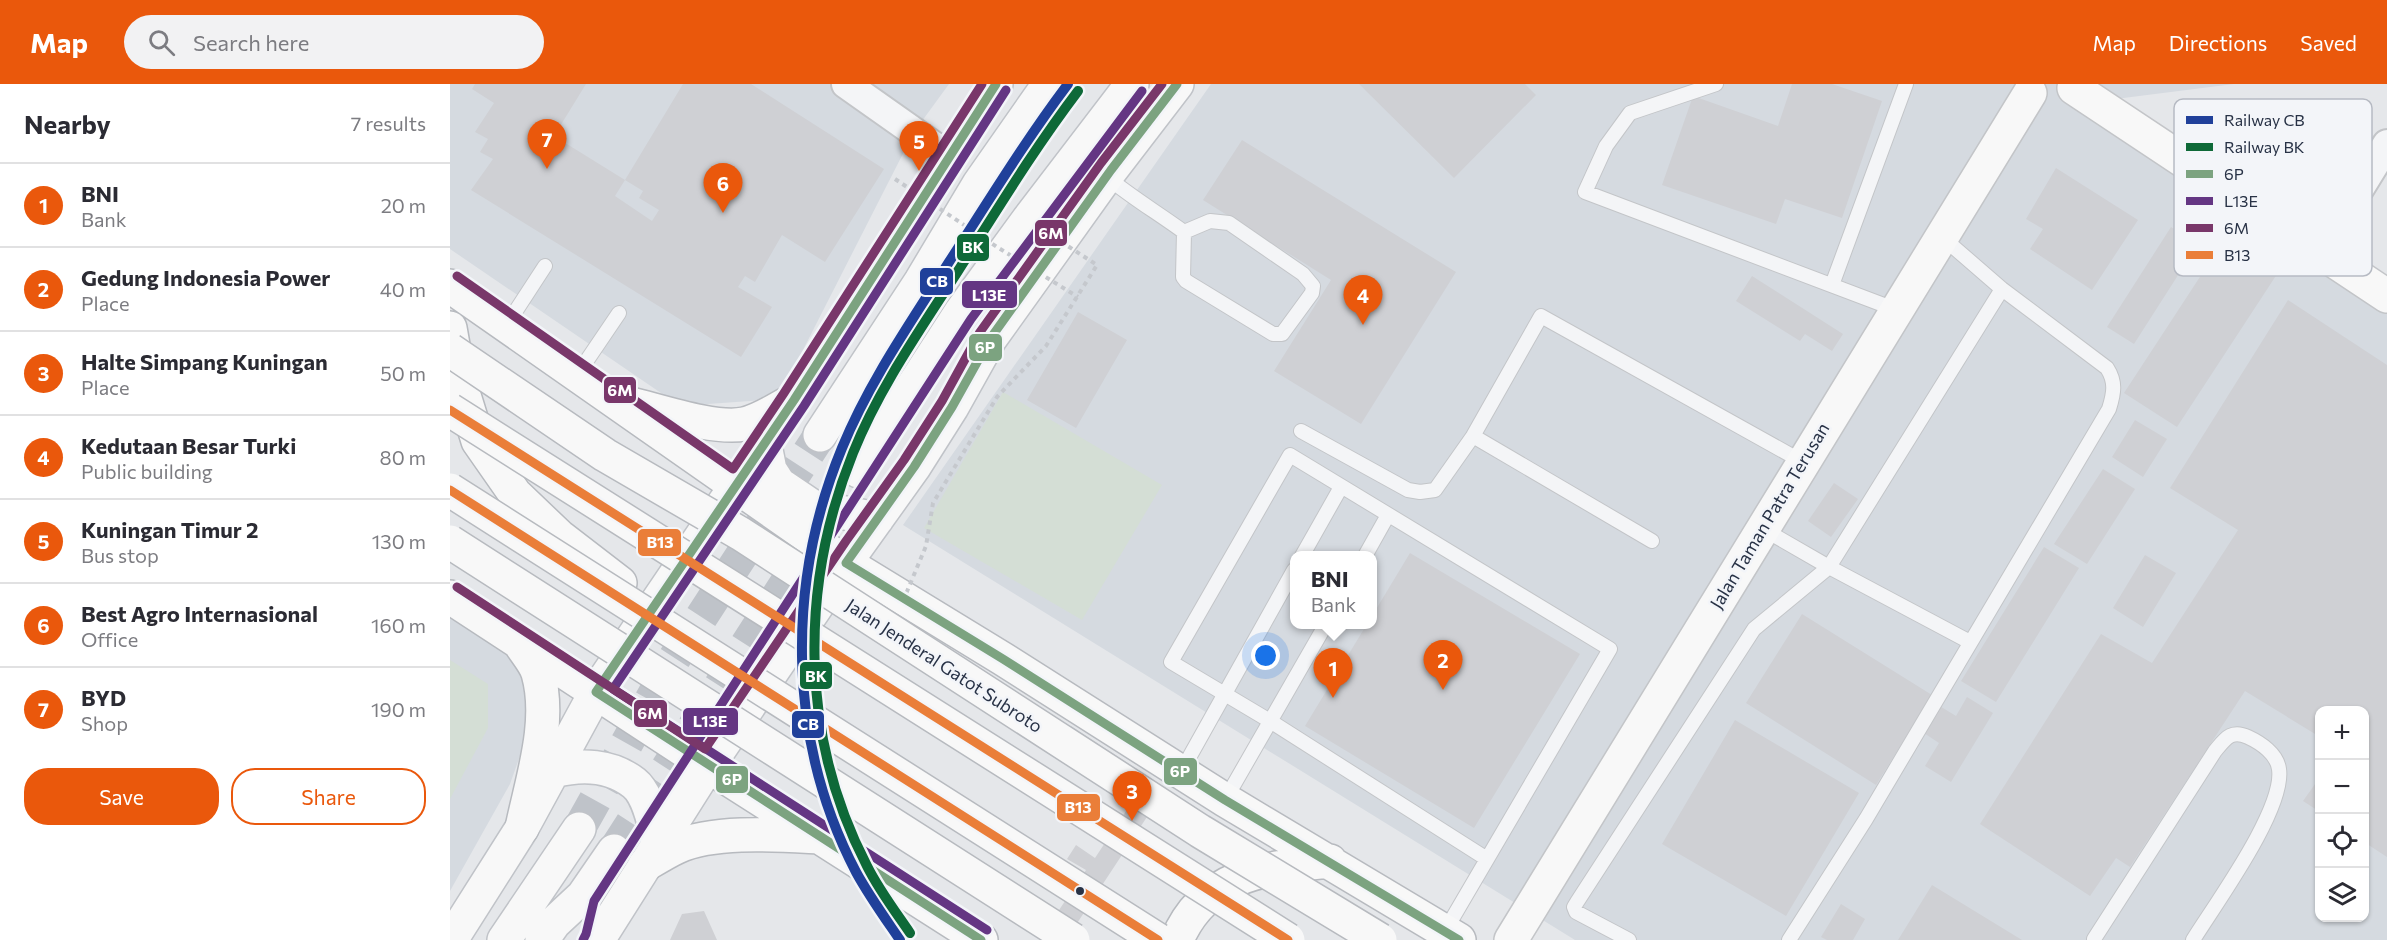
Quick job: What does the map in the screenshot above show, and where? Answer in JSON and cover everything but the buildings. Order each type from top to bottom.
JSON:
[{"type":"main road","points":[[451,940],[522,828],[596,692],[765,445],[996,84]]},
{"type":"main road","points":[[820,435],[921,281],[979,184],[1049,84]]},
{"type":"main road","points":[[858,471],[961,312],[1132,84]]},
{"type":"main road","points":[[598,940],[708,766],[914,467],[952,407],[990,339],[1177,84]]},
{"type":"main road","points":[[2026,89],[2042,98],[2054,99],[2064,95],[2075,86],[2174,153]]},
{"type":"main road","name":"Jalan Taman Patra Terusan","points":[[1511,940],[1898,310],[2026,89]]},
{"type":"main road","points":[[2356,276],[2387,296]]},
{"type":"main road","name":"Jalan Jenderal Gatot Subroto","points":[[450,286],[846,563],[1225,800],[1452,936]]},
{"type":"main road","points":[[450,328],[459,380],[478,441],[515,494],[559,536],[652,608]]},
{"type":"main road","name":"Jalan Jenderal Gatot Subroto","points":[[450,350],[604,455],[741,534],[1200,831],[1380,940]]},
{"type":"main road","points":[[612,399],[702,421],[731,425],[757,420],[794,400]]},
{"type":"main road","points":[[450,410],[1287,940]]},
{"type":"main road","points":[[765,445],[770,470],[779,484],[813,507],[877,519]]},
{"type":"main road","points":[[450,490],[1158,940]]},
{"type":"main road","points":[[450,542],[1073,940]]},
{"type":"main road","points":[[450,597],[708,766],[981,940]]},
{"type":"main road","points":[[520,643],[537,671],[541,701],[541,738],[522,828]]},
{"type":"main road","points":[[554,771],[571,766],[606,768],[635,784],[652,815],[651,854]]},
{"type":"main road","points":[[504,940],[579,829]]},
{"type":"main road","points":[[651,854],[713,838],[774,834],[821,837]]},
{"type":"main road","points":[[542,940],[554,923],[583,896],[614,851]]},
{"type":"main road","points":[[1177,940],[1201,901],[1234,879],[1273,867],[1330,861]]},
{"type":"main road","points":[[568,940],[575,930],[583,896]]},
{"type":"street","points":[[846,84],[948,156]]},
{"type":"street","points":[[2372,168],[2387,144]]},
{"type":"lane","points":[[1716,84],[1630,113],[1606,146],[1585,192],[1898,310]]},
{"type":"lane","points":[[1832,285],[1906,84]]},
{"type":"lane","points":[[1109,174],[1137,191],[1146,204],[1184,232]]},
{"type":"lane","points":[[1210,221],[1229,224],[1303,274],[1313,286],[1312,293],[1282,334],[1273,334],[1186,281],[1183,277],[1184,232],[1210,221]]},
{"type":"lane","points":[[1789,940],[1866,819],[2109,409],[2114,395],[2112,375],[2107,368],[2002,289],[1942,237]]},
{"type":"lane","points":[[506,326],[545,266]]},
{"type":"lane","points":[[1629,940],[1576,912],[1574,907],[1754,629],[1829,567],[2002,289]]},
{"type":"lane","points":[[577,375],[619,313]]},
{"type":"lane","points":[[1301,431],[1384,479],[1408,490],[1420,492],[1435,490],[1473,436],[1541,316],[1803,462]]},
{"type":"lane","points":[[1473,436],[1653,541]]},
{"type":"lane","points":[[1452,936],[1486,859],[1610,649],[1290,455],[1171,662],[1486,859]]},
{"type":"lane","points":[[1304,551],[1341,487]]},
{"type":"lane","points":[[1367,551],[1388,515]]},
{"type":"lane","points":[[1763,529],[1970,642]]},
{"type":"lane","points":[[1181,772],[1290,577]]},
{"type":"lane","points":[[1225,800],[1323,629]]},
{"type":"lane","points":[[2094,939],[2215,751],[2226,737],[2237,733],[2248,737],[2275,756],[2280,781],[2276,798],[2264,826],[2193,940]]},
{"type":"path","points":[[895,179],[997,247],[1078,297]]},
{"type":"path","points":[[900,608],[926,546],[933,503],[997,397],[1046,346],[1097,265],[1043,230]]},
{"type":"shaded area","points":[[450,84],[949,84],[914,132],[778,399],[680,406],[450,249]]},
{"type":"shaded area","points":[[1211,84],[2234,84],[2084,103],[2174,163],[2174,276],[2342,276],[2387,306],[2387,940],[1575,940],[903,525]]},
{"type":"shaded area","points":[[1003,392],[1162,485],[1082,620],[924,528]]},
{"type":"shaded area","points":[[450,602],[503,633],[537,708],[510,784],[450,891]]},
{"type":"shaded area","points":[[450,660],[488,684],[488,728],[450,799]]},
{"type":"tunnel","points":[[579,829],[672,662],[820,435]]},
{"type":"tunnel","points":[[614,851],[858,471]]},
{"type":"rail line","name":"CB","points":[[900,940],[856,872],[833,821],[817,769],[806,716],[802,662],[804,607],[811,553],[824,500],[842,448],[878,376],[992,194],[1068,84]]},
{"type":"rail line","name":"BK","points":[[910,933],[867,866],[845,817],[829,766],[819,714],[815,661],[816,609],[823,556],[835,504],[853,453],[875,405],[915,337],[1016,180],[1078,91]]},
{"type":"transit line","name":"6M","points":[[457,276],[733,469],[982,84]]},
{"type":"transit line","name":"6P","points":[[981,940],[596,692],[794,400],[996,84]]},
{"type":"transit line","name":"6M","points":[[457,587],[705,749],[846,541],[904,460],[942,401],[980,332],[1101,163],[1162,84]]},
{"type":"transit line","name":"6P","points":[[1177,84],[1111,170],[990,339],[952,407],[914,467],[846,563],[1003,659],[1225,800],[1459,940]]},
{"type":"transit line","name":"L13E","points":[[987,930],[613,689],[804,406],[1006,90]]},
{"type":"transit line","name":"L13E","points":[[583,940],[594,901],[971,319],[1142,91]]},
{"type":"transit line","name":"B13","points":[[450,410],[1288,940]]},
{"type":"transit line","name":"B13","points":[[450,490],[1158,940]]},
{"type":"place","name":"BYD","points":[[547,169]]},
{"type":"place","name":"Kuningan Timur 2","points":[[919,171]]},
{"type":"place","name":"Best Agro Internasional","points":[[723,213]]},
{"type":"place","name":"Kedutaan Besar Turki","points":[[1363,325]]},
{"type":"place","name":"Gedung Indonesia Power","points":[[1443,690]]},
{"type":"place","name":"BNI","points":[[1333,698]]},
{"type":"place","name":"Halte Simpang Kuningan","points":[[1132,821]]}]
